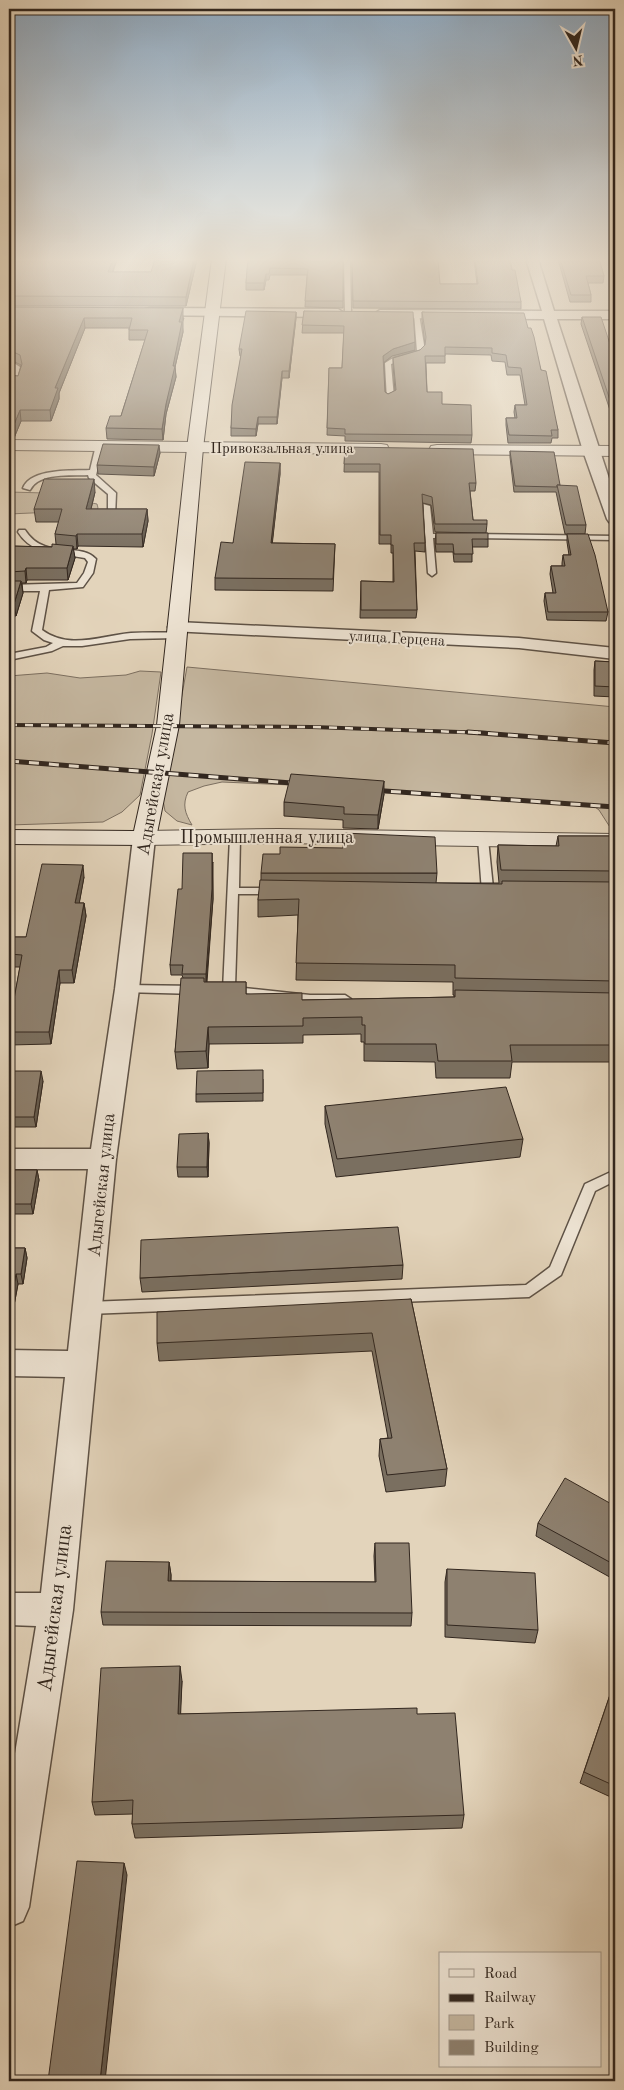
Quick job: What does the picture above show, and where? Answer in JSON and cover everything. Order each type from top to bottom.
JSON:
[{"type":"main road","name":"Адыгейская улица","points":[[144,838],[168,725],[195,448],[206,357]]},
{"type":"main road","name":"Привокзальная улица","points":[[9,445],[398,449]]},
{"type":"main road","points":[[418,450],[615,451]]},
{"type":"main road","name":"Промышленная улица","points":[[9,837],[615,841]]},
{"type":"street","points":[[561,357],[615,519]]},
{"type":"street","name":"улица Герцена","points":[[177,631],[519,643],[615,654]]},
{"type":"street","name":"Адыгейская улица","points":[[9,1907],[56,1610],[103,1159],[127,989],[144,838]]},
{"type":"street","points":[[9,1159],[103,1159]]},
{"type":"street","points":[[9,1363],[82,1364]]},
{"type":"street","points":[[9,1609],[56,1610]]},
{"type":"lane","points":[[390,398],[388,363],[393,359],[410,357]]},
{"type":"lane","points":[[9,362],[17,367],[16,384]]},
{"type":"lane","points":[[99,446],[92,476],[112,493],[112,515]]},
{"type":"lane","points":[[27,488],[29,483],[45,475],[92,472]]},
{"type":"lane","points":[[426,506],[432,573]]},
{"type":"lane","points":[[9,588],[45,588],[80,585],[84,581],[92,559],[79,553],[39,547],[24,537],[22,532]]},
{"type":"lane","points":[[429,536],[459,536]]},
{"type":"lane","points":[[468,536],[615,538]]},
{"type":"lane","points":[[45,588],[37,622],[37,631],[49,639],[84,643],[177,631]]},
{"type":"lane","points":[[9,656],[42,650],[63,642]]},
{"type":"lane","points":[[220,990],[233,890],[235,837]]},
{"type":"lane","points":[[483,839],[483,892],[508,892]]},
{"type":"lane","points":[[233,890],[292,891]]},
{"type":"lane","points":[[127,989],[220,990],[310,999],[359,1000]]},
{"type":"lane","points":[[88,1308],[529,1291],[556,1271],[590,1188],[615,1175]]},
{"type":"green space","points":[[9,492],[45,493],[97,504],[98,508],[97,510],[9,514]]},
{"type":"green space","points":[[187,667],[615,707],[615,835],[599,810],[595,807],[291,785],[222,782],[188,792],[185,809],[192,825],[177,821],[165,811],[163,800]]},
{"type":"green space","points":[[140,671],[161,672],[152,734],[140,795],[122,812],[103,822],[9,825],[9,676],[47,673],[80,678],[126,675]]},
{"type":"building","points":[[9,357],[11,359],[9,375]]},
{"type":"building","points":[[20,357],[68,357],[55,388],[58,388],[50,410],[20,410],[13,427],[9,428],[9,375],[18,376],[22,364]]},
{"type":"building","points":[[140,357],[175,357],[173,366],[175,366],[162,429],[106,428],[110,416],[121,416]]},
{"type":"building","points":[[241,357],[291,357],[289,371],[282,371],[277,417],[258,417],[256,429],[231,428],[232,405]]},
{"type":"building","points":[[343,357],[383,357],[385,392],[388,394],[396,390],[393,358],[425,357],[427,392],[442,392],[442,404],[471,405],[472,435],[345,434],[345,429],[327,428],[329,368],[342,368]]},
{"type":"building","points":[[506,357],[538,357],[541,370],[546,371],[558,430],[551,430],[552,436],[509,435],[506,418],[517,418],[515,405],[527,405],[521,368],[508,367]]},
{"type":"building","points":[[595,357],[614,357],[615,415]]},
{"type":"building","points":[[103,444],[159,445],[154,467],[97,465]]},
{"type":"building","points":[[345,447],[473,449],[476,483],[469,483],[473,520],[487,520],[487,524],[435,524],[432,497],[422,494],[425,543],[414,543],[417,610],[361,610],[361,581],[394,582],[393,545],[391,545],[391,535],[380,535],[380,464],[344,464]]},
{"type":"building","points":[[510,451],[554,452],[560,485],[557,485],[557,487],[515,486]]},
{"type":"building","points":[[245,462],[280,463],[271,543],[335,544],[333,579],[215,578],[221,542],[233,543]]},
{"type":"building","points":[[44,479],[94,479],[86,509],[147,509],[142,534],[77,534],[76,536],[55,534],[62,509],[34,509]]},
{"type":"building","points":[[557,485],[577,486],[586,525],[566,525]]},
{"type":"building","points":[[436,533],[488,533],[488,539],[472,539],[473,554],[454,554],[453,544],[436,544]]},
{"type":"building","points":[[567,534],[588,534],[595,555],[608,612],[548,612],[545,593],[556,593],[551,566],[565,566],[563,555],[571,555]]},
{"type":"building","points":[[52,544],[73,546],[67,568],[26,568],[25,571],[9,572],[9,546],[52,547]]},
{"type":"building","points":[[9,581],[21,581],[14,604],[9,604]]},
{"type":"building","points":[[595,661],[615,662],[615,687],[595,686]]},
{"type":"building","points":[[291,774],[384,781],[378,815],[344,814],[344,807],[284,802]]},
{"type":"building","points":[[343,833],[435,837],[437,873],[261,873],[263,854],[280,854],[280,847],[343,848]]},
{"type":"building","points":[[558,836],[615,836],[615,871],[501,870],[498,845],[559,846]]},
{"type":"building","points":[[183,853],[212,853],[212,889],[206,974],[182,974],[183,965],[170,965],[178,889],[182,889]]},
{"type":"building","points":[[42,864],[83,865],[75,903],[84,903],[72,970],[59,970],[49,1032],[9,1032],[22,955],[9,954],[9,937],[26,937]]},
{"type":"building","points":[[260,880],[502,884],[502,881],[615,882],[615,981],[455,978],[455,965],[296,963],[299,899],[258,900]]},
{"type":"building","points":[[181,978],[204,978],[204,982],[246,982],[246,994],[302,993],[302,1000],[455,997],[455,990],[615,993],[615,1045],[510,1045],[512,1061],[438,1061],[436,1044],[365,1044],[365,1025],[362,1025],[362,1017],[303,1018],[303,1026],[208,1027],[206,1051],[175,1052]]},
{"type":"building","points":[[263,1070],[263,1093],[196,1094],[197,1071]]},
{"type":"building","points":[[9,1071],[41,1071],[34,1117],[9,1117]]},
{"type":"building","points":[[506,1087],[523,1139],[337,1159],[325,1106]]},
{"type":"building","points":[[208,1133],[207,1167],[177,1167],[179,1134]]},
{"type":"building","points":[[9,1170],[37,1170],[31,1204],[9,1204]]},
{"type":"building","points":[[398,1227],[403,1265],[140,1278],[141,1240]]},
{"type":"building","points":[[9,1248],[25,1248],[21,1274],[16,1274],[9,1311]]},
{"type":"building","points":[[411,1299],[447,1469],[387,1475],[380,1439],[392,1438],[372,1333],[157,1343],[157,1312]]},
{"type":"building","points":[[565,1478],[615,1506],[615,1565],[538,1523]]},
{"type":"building","points":[[375,1543],[409,1543],[412,1613],[101,1612],[106,1561],[169,1562],[168,1581],[376,1582]]},
{"type":"building","points":[[447,1569],[535,1573],[538,1630],[447,1625]]},
{"type":"building","points":[[180,1666],[178,1714],[417,1708],[417,1714],[455,1713],[464,1815],[132,1824],[133,1800],[92,1802],[101,1668]]},
{"type":"building","points":[[615,1680],[615,1786],[584,1772]]},
{"type":"building","points":[[77,1861],[124,1863],[100,2081],[48,2081]]},
{"type":"railway","points":[[9,725],[312,727],[475,733]]},
{"type":"railway","points":[[468,732],[475,733]]},
{"type":"railway","points":[[475,733],[489,733]]},
{"type":"railway","points":[[475,733],[615,743]]},
{"type":"railway","points":[[9,761],[304,784]]},
{"type":"railway","points":[[371,790],[615,807]]}]
